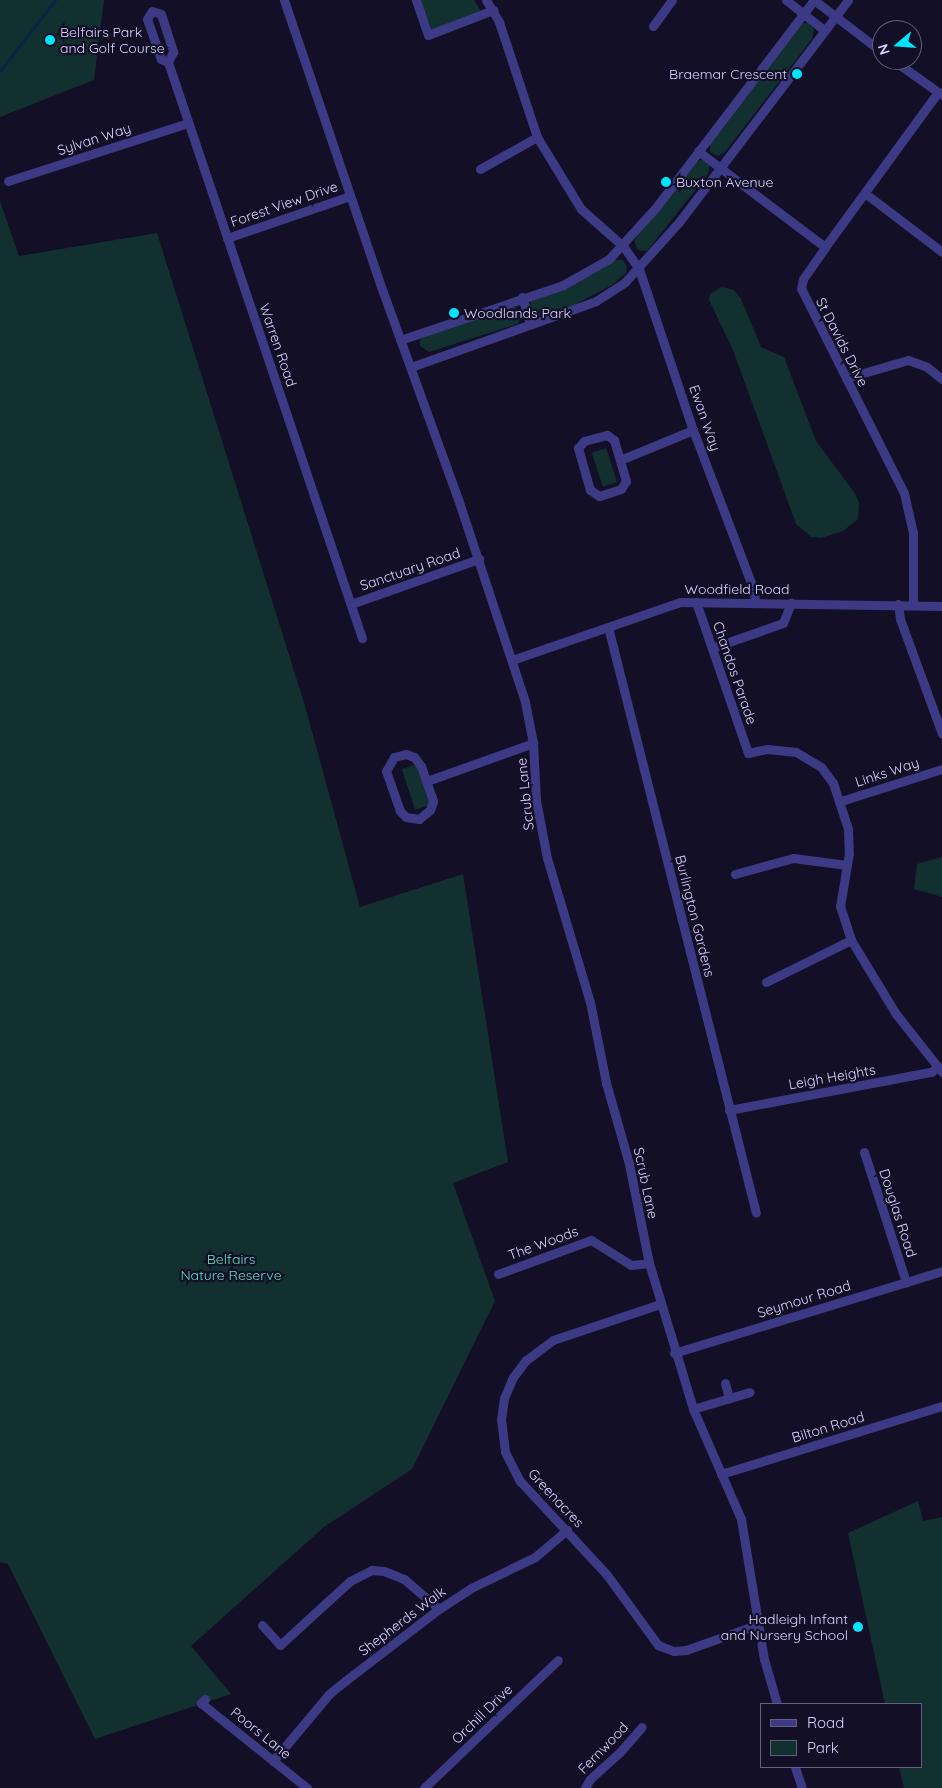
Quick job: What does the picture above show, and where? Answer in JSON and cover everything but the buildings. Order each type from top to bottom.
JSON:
[{"type":"street","points":[[284,0],[400,340],[479,559],[512,660]]},
{"type":"street","points":[[416,0],[428,35],[493,10]]},
{"type":"street","points":[[486,0],[493,10],[537,137],[581,209],[624,246]]},
{"type":"street","points":[[653,26],[672,0]]},
{"type":"street","points":[[786,0],[824,30]]},
{"type":"street","points":[[400,340],[579,278],[624,246],[814,0],[872,45]]},
{"type":"street","points":[[411,367],[596,300],[639,269],[848,0]]},
{"type":"street","name":"Warren Road","points":[[168,62],[161,59],[147,18],[152,11],[160,14],[173,52],[168,62],[362,638]]},
{"type":"street","points":[[907,70],[940,94]]},
{"type":"street","name":"St Davids Drive","points":[[913,605],[910,510],[846,378],[802,294],[801,283],[825,246],[940,94]]},
{"type":"street","name":"Sylvan Way","points":[[8,181],[188,123]]},
{"type":"street","points":[[480,169],[537,137]]},
{"type":"street","points":[[698,151],[825,246]]},
{"type":"street","points":[[866,194],[942,252]]},
{"type":"street","name":"Forest View Drive","points":[[227,238],[350,196]]},
{"type":"street","name":"Ewan Way","points":[[624,246],[639,269],[694,430],[754,591],[755,602]]},
{"type":"street","points":[[522,297],[530,324]]},
{"type":"street","points":[[846,378],[908,360],[927,367],[942,379]]},
{"type":"street","points":[[620,460],[694,430]]},
{"type":"street","points":[[607,434],[614,440],[620,460],[625,485],[599,496],[590,490],[578,448],[584,441],[607,434]]},
{"type":"street","name":"Sanctuary Road","points":[[351,604],[479,559]]},
{"type":"street","name":"Woodfield Road","points":[[512,660],[680,602],[942,606]]},
{"type":"street","name":"Chandos Parade","points":[[696,602],[748,753],[777,749],[804,756],[828,774],[841,801]]},
{"type":"street","points":[[712,648],[783,623],[791,603]]},
{"type":"street","points":[[898,604],[900,620],[942,734]]},
{"type":"street","name":"Burlington Gardens","points":[[608,626],[756,1213]]},
{"type":"street","name":"Scrub Lane","points":[[512,660],[533,743],[536,800],[547,858],[590,1002],[606,1083],[629,1164],[648,1263],[674,1353],[693,1409],[741,1519],[764,1659],[777,1703]]},
{"type":"street","points":[[427,781],[533,743]]},
{"type":"street","points":[[397,755],[410,755],[417,759],[427,781],[433,801],[430,810],[419,819],[406,817],[400,811],[386,771],[388,763],[397,755]]},
{"type":"street","name":"Links Way","points":[[841,801],[942,769]]},
{"type":"street","points":[[841,801],[848,829],[847,865],[840,906],[850,940],[896,1014],[940,1070]]},
{"type":"street","points":[[735,874],[793,858],[847,865]]},
{"type":"street","points":[[766,982],[850,940]]},
{"type":"street","name":"Leigh Heights","points":[[729,1110],[940,1070]]},
{"type":"street","name":"Douglas Road","points":[[864,1152],[906,1282]]},
{"type":"street","name":"The Woods","points":[[498,1274],[591,1240],[631,1265],[648,1263]]},
{"type":"street","name":"Seymour Road","points":[[674,1353],[942,1271]]},
{"type":"street","name":"Greenacres","points":[[660,1304],[544,1346],[519,1368],[504,1398],[501,1430],[508,1462],[520,1481],[607,1575],[650,1637],[663,1648],[686,1650],[759,1624]]},
{"type":"street","points":[[725,1383],[729,1398]]},
{"type":"street","points":[[693,1409],[750,1392]]},
{"type":"street","name":"Bilton Road","points":[[721,1474],[942,1406]]},
{"type":"street","name":"Shepherds Walk","points":[[273,1761],[329,1694],[439,1609],[471,1588],[535,1558],[567,1530]]},
{"type":"street","points":[[262,1625],[280,1645],[350,1581],[372,1570],[384,1571],[404,1579],[439,1609]]},
{"type":"street","name":"Orchill Drive","points":[[424,1788],[558,1660]]},
{"type":"street","name":"Poors Lane","points":[[205,1699],[201,1703],[307,1788]]},
{"type":"street","name":"Fernwood","points":[[585,1788],[590,1778],[620,1752],[642,1727]]},
{"type":"street","points":[[796,1768],[802,1788]]},
{"type":"green space","name":"Belfairs Park and Golf Course","points":[[0,0],[104,0],[94,80],[0,117]]},
{"type":"green space","points":[[420,0],[474,0],[483,15],[432,30]]},
{"type":"green space","points":[[808,23],[814,29],[812,39],[725,152],[718,156],[710,152],[710,140],[799,24]]},
{"type":"green space","points":[[703,160],[710,165],[708,174],[647,251],[638,250],[634,241],[638,235],[695,161]]},
{"type":"green space","name":"Belfairs Nature Reserve","points":[[0,201],[19,256],[157,233],[305,706],[360,907],[463,874],[508,1162],[453,1183],[495,1301],[412,1469],[324,1527],[191,1646],[231,1694],[95,1739],[8,1564],[0,1562]]},
{"type":"green space","points":[[614,260],[623,260],[627,267],[626,273],[612,285],[572,306],[541,316],[531,313],[530,302],[581,280]]},
{"type":"green space","points":[[722,287],[734,290],[741,299],[761,347],[784,357],[816,441],[854,492],[859,502],[858,519],[843,531],[821,538],[811,537],[796,524],[733,350],[709,300],[710,294]]},
{"type":"green space","points":[[513,306],[523,312],[518,324],[429,352],[420,346],[420,339],[428,335]]},
{"type":"green space","points":[[606,448],[617,482],[603,487],[592,453]]},
{"type":"green space","points":[[417,764],[430,805],[415,810],[402,769]]},
{"type":"green space","points":[[942,857],[942,897],[914,889],[917,864]]},
{"type":"green space","points":[[918,1501],[923,1521],[942,1517],[942,1788],[904,1788],[899,1768],[922,1768],[922,1703],[885,1703],[848,1533]]},
{"type":"waterway","points":[[0,71],[55,0]]},
{"type":"place","name":"Belfairs Park and Golf Course","points":[[50,40]]},
{"type":"place","name":"Braemar Crescent","points":[[797,74]]},
{"type":"place","name":"Buxton Avenue","points":[[666,182]]},
{"type":"place","name":"Woodlands Park","points":[[454,313]]},
{"type":"place","name":"Hadleigh Infant and Nursery School","points":[[858,1627]]}]
